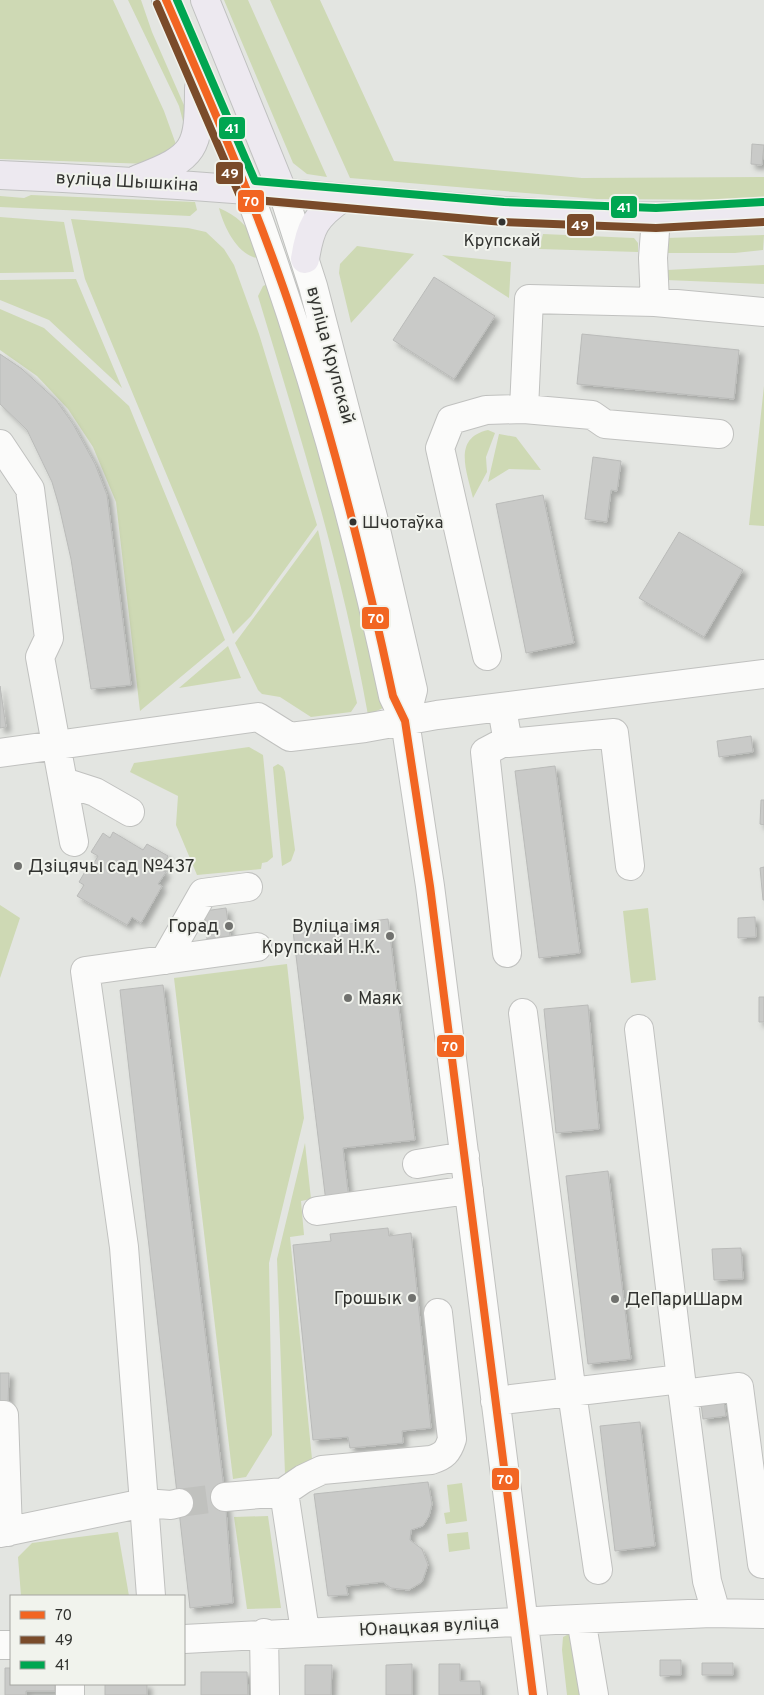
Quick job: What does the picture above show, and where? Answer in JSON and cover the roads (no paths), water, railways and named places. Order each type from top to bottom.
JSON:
[{"type":"main road","name":"вуліца Крупскай","points":[[166,0],[248,190]]},
{"type":"main road","name":"вуліца Крупскай","points":[[206,0],[283,193]]},
{"type":"main road","points":[[133,181],[170,165],[183,157],[195,142],[199,127],[198,74]]},
{"type":"main road","name":"вуліца Шышкіна","points":[[0,174],[133,181],[503,212],[656,218],[764,212]]},
{"type":"main road","points":[[305,259],[311,228],[316,219],[342,198]]},
{"type":"street","name":"вуліца Крупскай","points":[[248,190],[276,268],[332,443],[393,696],[404,721],[430,886],[534,1695]]},
{"type":"street","name":"вуліца Крупскай","points":[[283,193],[305,259],[368,498],[413,690],[404,721]]},
{"type":"street","points":[[655,302],[653,258],[656,218]]},
{"type":"street","points":[[524,409],[529,299],[655,302],[764,312]]},
{"type":"street","points":[[487,656],[440,448],[451,420],[486,410],[524,409],[592,416],[604,424],[719,434]]},
{"type":"street","points":[[0,444],[30,489],[49,638],[40,657],[74,842]]},
{"type":"street","points":[[0,753],[58,747],[94,739],[258,717],[290,737],[764,674]]},
{"type":"street","points":[[502,708],[508,743]]},
{"type":"street","points":[[506,953],[485,752],[502,743],[614,733],[630,866]]},
{"type":"street","points":[[64,782],[95,792],[130,812]]},
{"type":"street","points":[[165,960],[203,893],[248,887]]},
{"type":"street","points":[[151,1595],[124,1248],[85,971],[257,947]]},
{"type":"street","points":[[523,1013],[572,1392],[598,1570]]},
{"type":"street","points":[[639,1029],[707,1581],[713,1602],[711,1614]]},
{"type":"street","points":[[417,1164],[465,1156]]},
{"type":"street","points":[[317,1211],[469,1190]]},
{"type":"street","points":[[225,1498],[284,1492],[303,1479],[322,1470],[431,1460],[442,1457],[449,1450],[452,1439],[438,1313]]},
{"type":"street","points":[[495,1401],[572,1392],[682,1386],[739,1387],[762,1564]]},
{"type":"street","points":[[0,1415],[4,1415],[4,1533],[144,1503],[171,1505],[179,1503]]},
{"type":"street","points":[[284,1492],[305,1632]]},
{"type":"street","name":"Юнацкая вуліца","points":[[185,1639],[264,1633],[581,1619],[764,1614]]},
{"type":"street","points":[[581,1619],[594,1695]]},
{"type":"street","points":[[264,1633],[265,1695]]},
{"type":"tunnel","points":[[179,1503],[225,1497]]},
{"type":"place","name":"Крупскай","points":[[502,222]]},
{"type":"place","name":"Шчотаўка","points":[[353,522]]},
{"type":"place","name":"Дзіцячы сад №437","points":[[18,866]]},
{"type":"place","name":"Горад","points":[[229,926]]},
{"type":"place","name":"Вуліца імя Крупскай Н.К.","points":[[390,936]]},
{"type":"place","name":"Маяк","points":[[348,998]]},
{"type":"place","name":"Грошык","points":[[412,1298]]},
{"type":"place","name":"ДеПариШарм","points":[[615,1299]]}]
